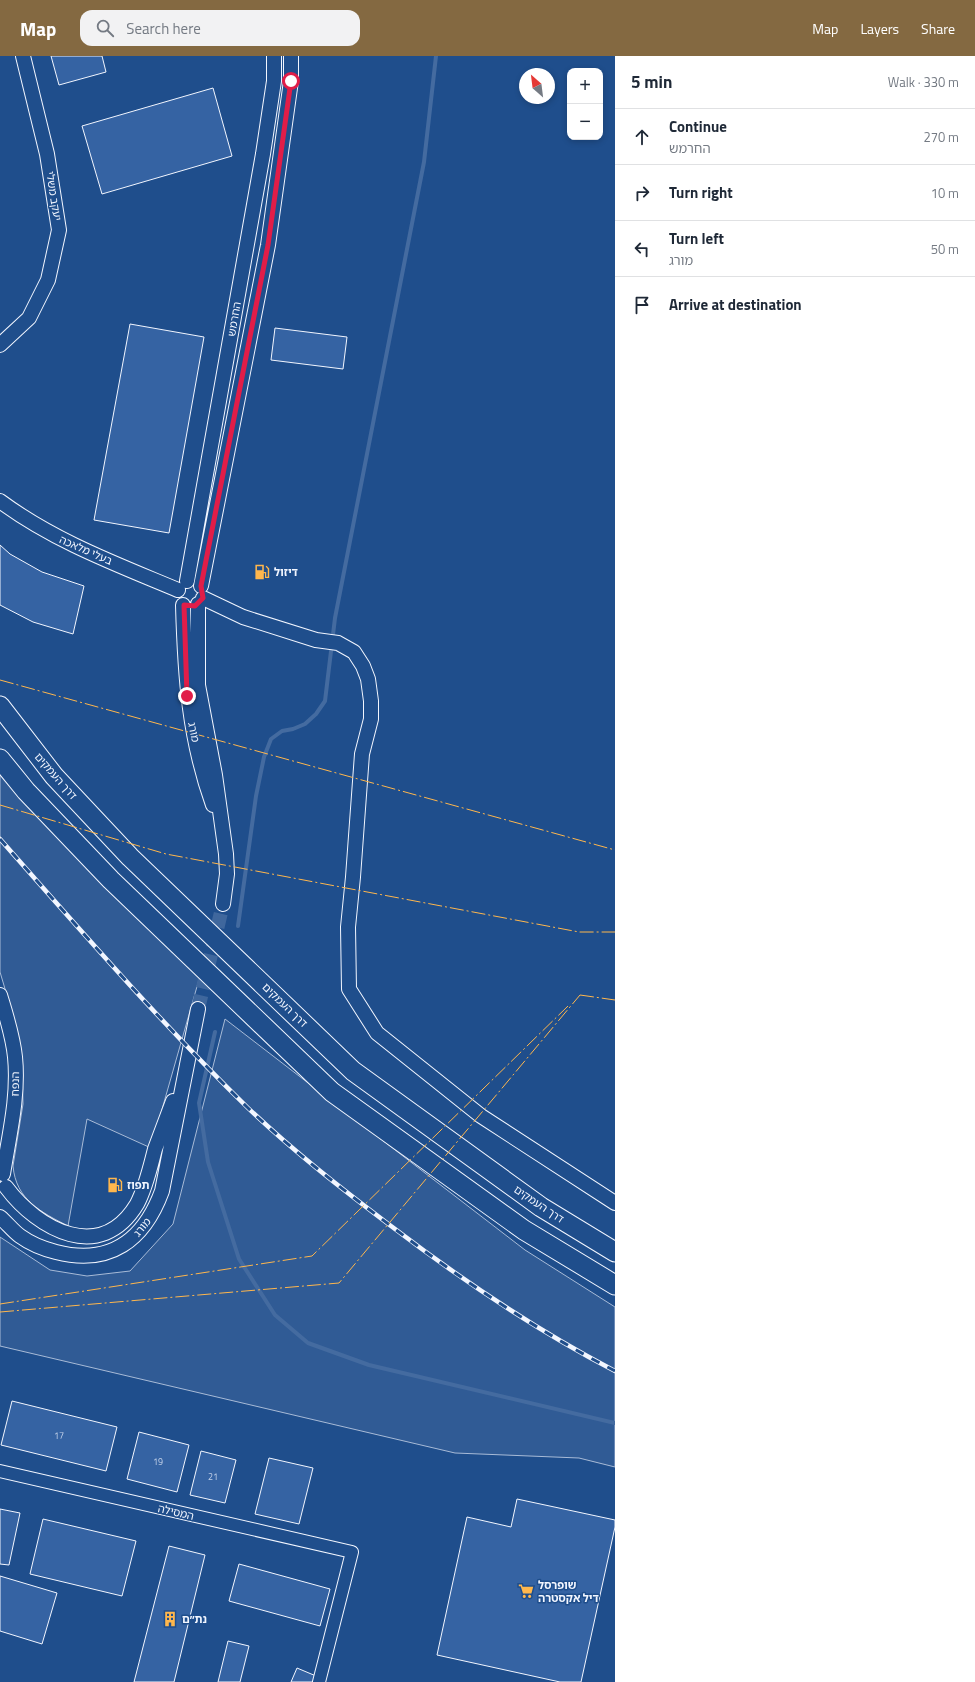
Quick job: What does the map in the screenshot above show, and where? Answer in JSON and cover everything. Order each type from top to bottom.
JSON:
[{"type":"highway","name":"דרך העמקים","points":[[0,706],[54,776],[130,857],[353,1071],[541,1207],[615,1252]]},
{"type":"highway","points":[[0,759],[26,791],[111,880],[332,1092],[524,1230],[615,1285]]},
{"type":"street","name":"יעקב משלי","points":[[0,345],[29,318],[48,280],[59,230],[47,154],[22,56]]},
{"type":"street","name":"החרמש","points":[[182,585],[263,154],[274,81],[274,56]]},
{"type":"street","name":"החרמש","points":[[201,596],[268,245],[291,81],[292,56]]},
{"type":"street","name":"בעלי מלאכה","points":[[0,501],[19,515],[66,543],[182,585]]},
{"type":"street","points":[[201,596],[191,607],[184,605],[178,598],[182,585],[195,581],[201,596],[243,617],[316,640],[338,643],[354,652],[363,666],[368,679],[371,701],[371,719],[362,754],[354,869],[348,927],[350,989],[377,1034],[481,1116],[615,1203]]},
{"type":"street","name":"מורג","points":[[201,596],[198,685],[215,775],[227,874],[223,904]]},
{"type":"street","name":"מורג","points":[[184,605],[185,667],[192,724],[204,780],[222,832]]},
{"type":"street","name":"הנפח","points":[[0,994],[13,1042],[16,1079],[15,1102],[0,1200]]},
{"type":"street","name":"מורג","points":[[0,1218],[20,1236],[35,1245],[70,1255],[92,1256],[108,1252],[129,1242],[148,1222],[155,1210],[162,1191],[198,1009]]},
{"type":"street","name":"מורג","points":[[3,1177],[27,1211],[57,1231],[79,1236],[90,1236],[116,1226],[132,1211],[143,1191],[166,1120],[186,1071]]},
{"type":"street","name":"המסילה","points":[[0,1471],[352,1552],[319,1682]]},
{"type":"shaded area","points":[[0,772],[47,826],[96,878],[147,928],[200,976],[151,1148],[87,1119],[68,1226],[48,1216],[32,1204],[19,1188],[15,1178],[13,1166],[23,1104],[22,1064],[11,1009],[0,972]]},
{"type":"shaded area","points":[[225,1019],[525,1250],[615,1307],[615,1467],[579,1458],[455,1453],[0,1346],[0,1237],[50,1270],[87,1276],[130,1271],[173,1224]]},
{"type":"building","points":[[51,56],[102,56],[106,72],[59,85]]},
{"type":"building","points":[[213,88],[232,156],[102,194],[82,126]]},
{"type":"building","points":[[130,324],[204,337],[169,533],[94,520]]},
{"type":"building","points":[[275,328],[347,337],[343,369],[271,360]]},
{"type":"building","points":[[0,545],[10,554],[42,572],[84,586],[73,634],[33,622],[0,605]]},
{"type":"building","points":[[12,1401],[117,1427],[106,1471],[1,1445]]},
{"type":"building","points":[[139,1432],[189,1445],[177,1492],[127,1479]]},
{"type":"building","points":[[201,1451],[236,1460],[225,1503],[190,1495]]},
{"type":"building","points":[[269,1458],[313,1468],[299,1524],[255,1514]]},
{"type":"building","name":"שופרסל דיל אקסטרה","points":[[517,1499],[615,1520],[615,1527],[581,1682],[560,1682],[437,1655],[467,1517],[511,1527]]},
{"type":"building","points":[[0,1509],[20,1513],[9,1565],[0,1564]]},
{"type":"building","points":[[43,1519],[136,1541],[122,1596],[30,1574]]},
{"type":"building","name":"נת״ם","points":[[169,1546],[205,1555],[174,1682],[134,1682]]},
{"type":"building","points":[[239,1564],[330,1589],[320,1626],[229,1601]]},
{"type":"building","points":[[0,1576],[57,1593],[42,1644],[0,1631]]},
{"type":"building","points":[[228,1641],[249,1646],[240,1682],[218,1682]]},
{"type":"building","points":[[297,1668],[316,1676],[313,1682],[291,1682]]},
{"type":"waterway","points":[[238,926],[256,796],[264,757],[271,739],[282,731],[293,729],[305,724],[316,714],[325,701],[335,618],[424,162],[436,56]]},
{"type":"waterway","points":[[215,1032],[199,1103],[208,1162],[239,1259],[275,1315],[308,1343],[369,1365],[615,1423]]},
{"type":"tunnel","points":[[198,1009],[223,904]]},
{"type":"railway","points":[[0,839],[91,942],[184,1043],[248,1108],[282,1139],[373,1212],[472,1285],[557,1339],[615,1371]]},
{"type":"power","points":[[0,680],[615,850]]},
{"type":"power","points":[[0,805],[166,854],[579,932],[615,932]]},
{"type":"power","points":[[580,995],[615,1000]]},
{"type":"power","points":[[0,1312],[339,1283],[580,995]]},
{"type":"power","points":[[0,1304],[312,1256],[568,1006]]},
{"type":"place","name":"דיזול","points":[[262,572]]},
{"type":"place","name":"תפוז","points":[[115,1185]]},
{"type":"place","name":"שופרסל דיל אקסטרה","points":[[526,1591]]},
{"type":"place","name":"נת״ם","points":[[170,1619]]},
{"type":"route","points":[[187,696],[184,605],[187,607],[195,606],[201,601],[204,594],[201,586],[268,245],[291,81]]}]
